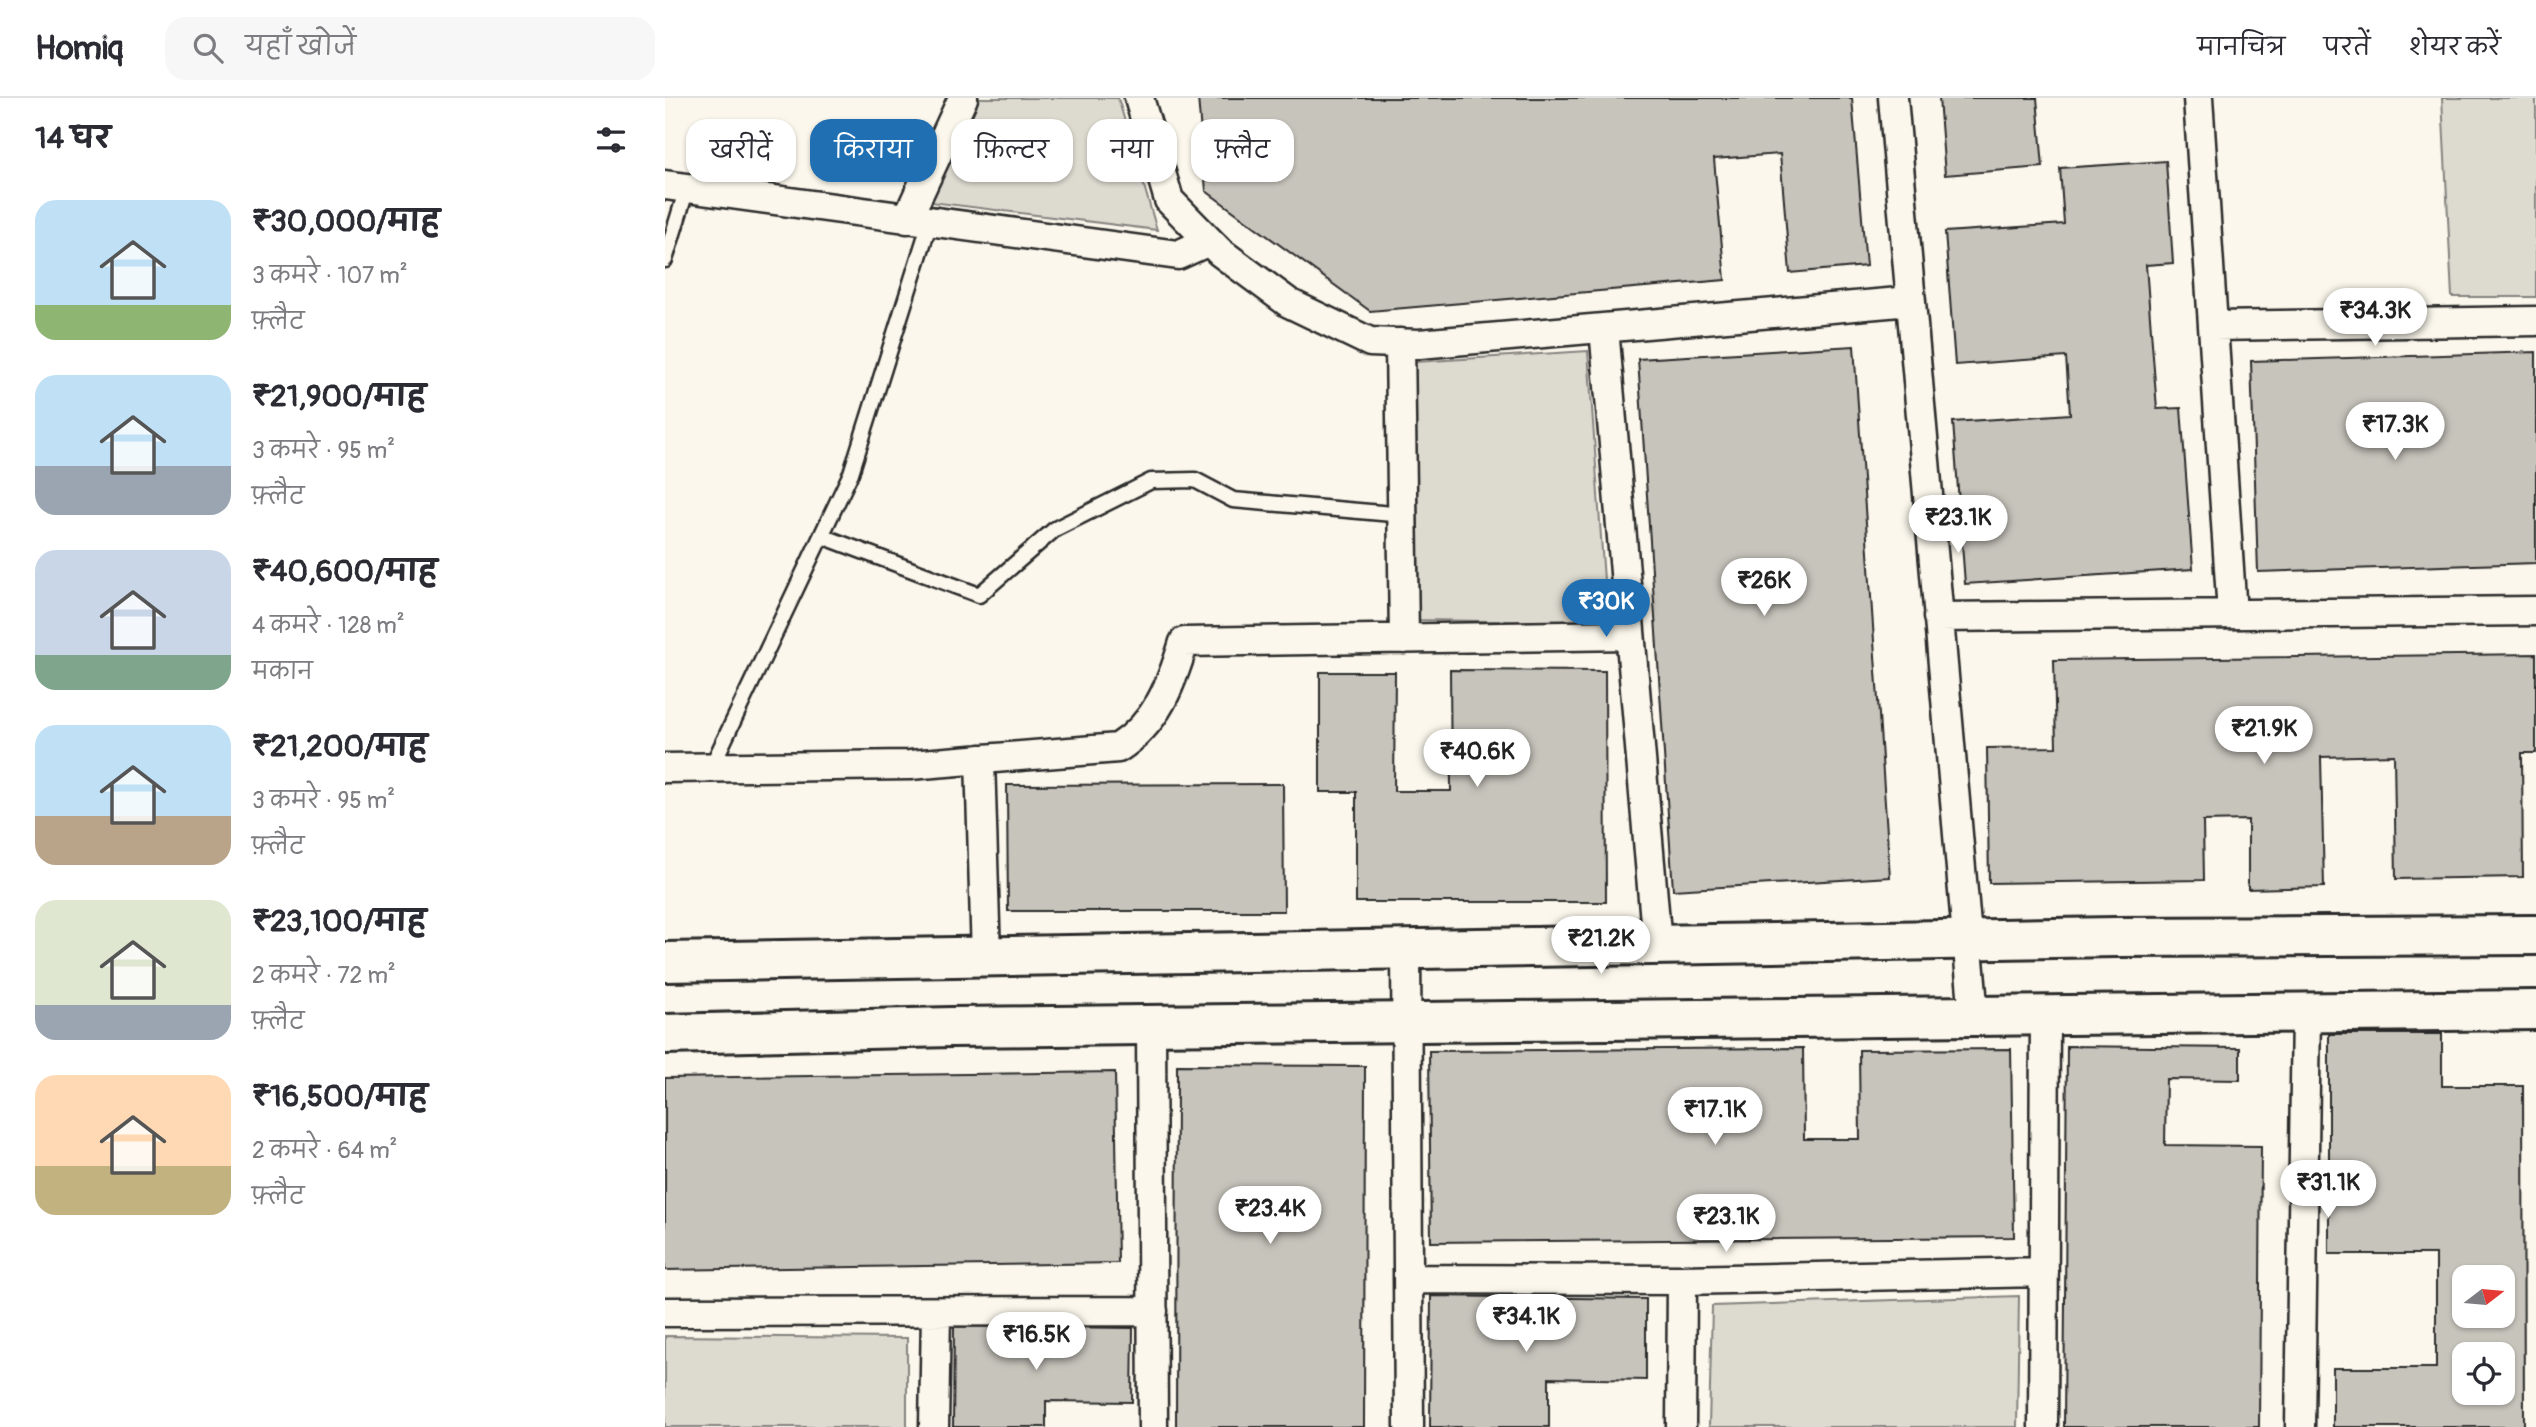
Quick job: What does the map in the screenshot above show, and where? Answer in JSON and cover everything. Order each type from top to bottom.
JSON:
[{"type":"street","points":[[918,220],[963,98]]},
{"type":"street","points":[[1139,98],[1170,200],[1209,241],[1289,303],[1370,342],[1419,344],[1911,301]]},
{"type":"street","points":[[1893,98],[1973,1016]]},
{"type":"street","points":[[2198,98],[2232,614]]},
{"type":"street","points":[[676,186],[1178,255],[1209,241]]},
{"type":"street","points":[[2213,326],[2536,321]]},
{"type":"street","points":[[1604,328],[1657,945]]},
{"type":"street","points":[[1400,343],[1404,639]]},
{"type":"street","points":[[1938,617],[2536,611]]},
{"type":"street","points":[[665,768],[909,765],[1118,748],[1139,734],[1169,691],[1184,642],[1630,635]]},
{"type":"street","points":[[981,759],[986,957]]},
{"type":"street","points":[[665,962],[1967,940],[2536,935]]},
{"type":"street","points":[[1406,950],[1409,1427]]},
{"type":"street","points":[[665,1034],[1151,1025],[2536,1010]]},
{"type":"street","points":[[2300,1427],[2306,1013]]},
{"type":"street","points":[[2043,1427],[2045,1015]]},
{"type":"street","points":[[1151,1025],[1153,1427]]},
{"type":"street","points":[[1408,1279],[1682,1280],[2044,1272]]},
{"type":"street","points":[[1681,1427],[1682,1280]]},
{"type":"street","points":[[665,1312],[1153,1311]]},
{"type":"street","points":[[934,1427],[936,1312]]},
{"type":"lane","points":[[665,260],[676,186]]},
{"type":"lane","points":[[711,768],[851,473],[918,220]]},
{"type":"lane","points":[[822,536],[979,595],[1055,529],[1151,481],[1195,480],[1233,500],[1404,515]]},
{"type":"shaded area","points":[[979,98],[1118,98],[1124,119],[1087,119],[1087,182],[1143,182],[1157,230],[931,202],[951,159],[951,182],[1073,182],[1073,119],[969,119]]},
{"type":"shaded area","points":[[2442,98],[2536,98],[2536,297],[2452,297]]},
{"type":"shaded area","points":[[1588,351],[1607,623],[1419,620],[1415,362]]},
{"type":"shaded area","points":[[2019,1296],[2017,1427],[1709,1427],[1712,1306]]},
{"type":"shaded area","points":[[665,1336],[907,1338],[907,1427],[665,1427]]},
{"type":"building","points":[[1198,98],[1852,98],[1866,266],[1790,273],[1780,154],[1714,159],[1725,280],[1370,311],[1206,191],[1205,182],[1294,182],[1294,119],[1200,119]]},
{"type":"building","points":[[1939,98],[2037,98],[2043,167],[1945,175]]},
{"type":"building","points":[[2166,161],[2173,263],[2146,265],[2157,409],[2181,408],[2193,569],[1965,584],[1953,422],[2070,414],[2066,357],[1955,365],[1945,232],[2064,224],[2060,168]]},
{"type":"building","points":[[1854,346],[1890,877],[1673,890],[1638,359]]},
{"type":"building","points":[[2536,352],[2536,563],[2258,572],[2251,361]]},
{"type":"building","points":[[2536,654],[2536,753],[2522,753],[2523,877],[2396,879],[2394,755],[2321,757],[2324,887],[2248,889],[2248,820],[2203,821],[2204,880],[1989,883],[1987,748],[2056,747],[2054,660]]},
{"type":"building","points":[[1450,670],[1605,671],[1606,902],[1356,902],[1356,792],[1320,792],[1320,672],[1395,672],[1394,791],[1451,791]]},
{"type":"building","points":[[1283,784],[1284,911],[1008,911],[1007,785]]},
{"type":"building","points":[[2329,1034],[2442,1034],[2442,1086],[2523,1086],[2524,1427],[2333,1427],[2333,1368],[2436,1368],[2436,1254],[2329,1254]]},
{"type":"building","points":[[2067,1046],[2240,1048],[2240,1080],[2166,1079],[2165,1145],[2261,1146],[2259,1427],[2064,1427]]},
{"type":"building","points":[[1803,1048],[1804,1139],[1860,1139],[1859,1050],[2011,1049],[2014,1237],[1431,1242],[1429,1051]]},
{"type":"building","points":[[1177,1065],[1365,1066],[1364,1427],[1176,1427]]},
{"type":"building","points":[[1115,1072],[1118,1263],[665,1270],[665,1078]]},
{"type":"building","points":[[1431,1296],[1646,1299],[1646,1380],[1549,1378],[1549,1427],[1430,1427]]},
{"type":"building","points":[[954,1326],[1133,1328],[1132,1402],[1046,1401],[1046,1427],[953,1427]]}]
